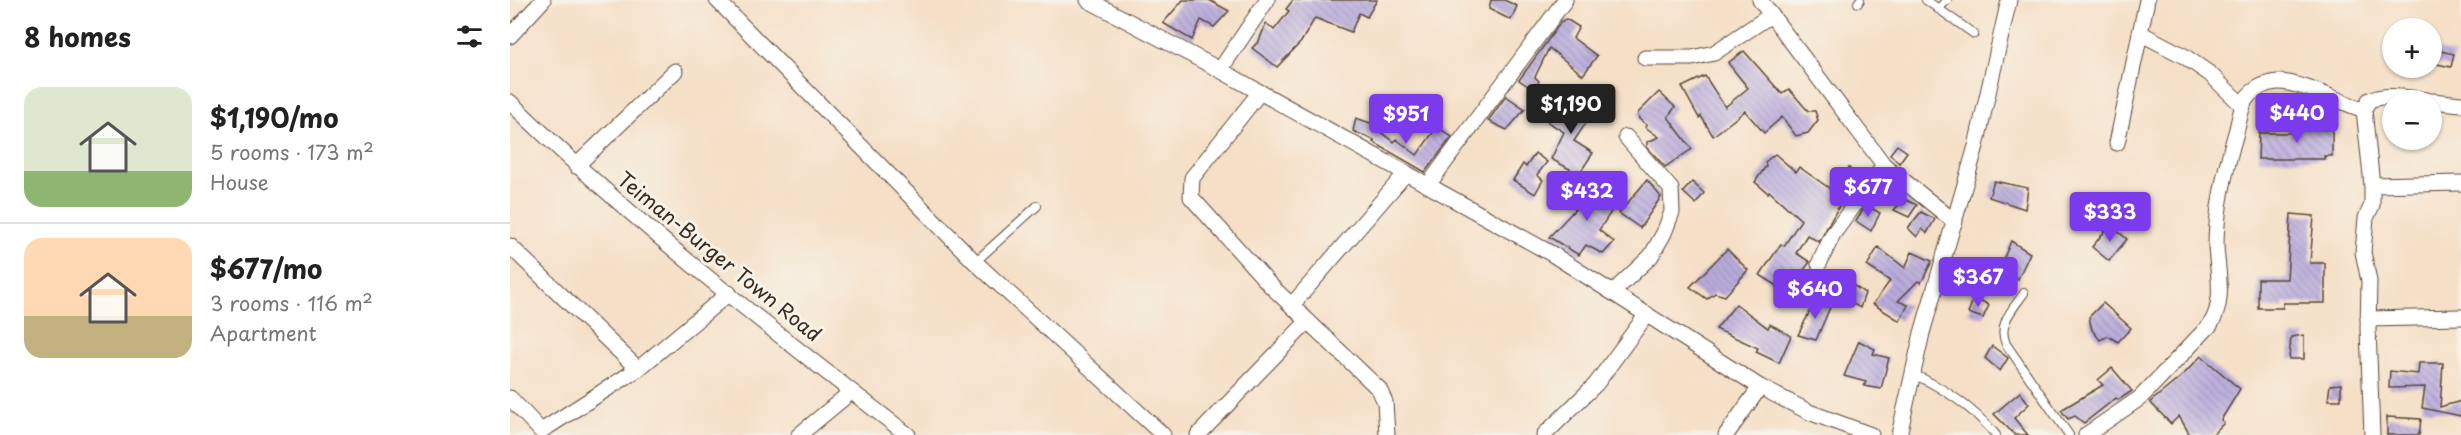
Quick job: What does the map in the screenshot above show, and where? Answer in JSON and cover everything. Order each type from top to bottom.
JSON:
[{"type":"street","points":[[510,36],[543,0]]},
{"type":"street","points":[[717,0],[975,262],[1163,435]]},
{"type":"street","points":[[1088,0],[1220,70],[1552,254],[1760,387],[1809,412],[1871,435]]},
{"type":"street","points":[[1220,70],[1267,0]]},
{"type":"street","points":[[1428,185],[1565,0]]},
{"type":"street","points":[[1760,0],[1884,165],[1955,222]]},
{"type":"street","points":[[1899,435],[1922,333],[1976,146],[2009,0]]},
{"type":"street","points":[[2117,142],[2147,0]]},
{"type":"street","points":[[1646,58],[1692,58],[1714,53],[1771,15]]},
{"type":"street","points":[[2140,33],[2184,56],[2210,74],[2243,106]]},
{"type":"street","points":[[576,166],[675,71]]},
{"type":"street","points":[[2086,435],[2140,398],[2203,333],[2217,314],[2219,290],[2216,253],[2217,218],[2243,106],[2254,90],[2264,85],[2288,82],[2364,111]]},
{"type":"street","points":[[1260,92],[1192,178],[1191,197],[1292,305],[1379,389],[1385,402],[1387,435]]},
{"type":"street","points":[[2372,435],[2369,281],[2363,252],[2366,218],[2372,206],[2372,185],[2364,111],[2369,100],[2382,96]]},
{"type":"street","name":"Teiman-Burger Town Road","points":[[510,102],[576,166],[669,246],[908,435]]},
{"type":"street","points":[[2442,102],[2461,104]]},
{"type":"street","points":[[1613,292],[1651,256],[1664,233],[1672,212],[1671,189],[1626,137]]},
{"type":"street","points":[[1819,264],[1833,234],[1884,165]]},
{"type":"street","points":[[1292,305],[1406,173]]},
{"type":"street","points":[[2372,185],[2461,183]]},
{"type":"street","points":[[510,246],[638,369]]},
{"type":"street","points":[[510,398],[537,433],[638,369],[729,293]]},
{"type":"street","points":[[1544,435],[1596,384],[1647,314]]},
{"type":"street","points":[[2368,319],[2461,317]]},
{"type":"street","points":[[1198,435],[1308,321]]},
{"type":"street","points":[[1726,435],[1760,387]]},
{"type":"street","points":[[799,435],[851,392]]},
{"type":"lane","points":[[1926,0],[1974,34]]},
{"type":"lane","points":[[1938,9],[1947,0]]},
{"type":"lane","points":[[975,262],[1037,206]]},
{"type":"lane","points":[[2024,293],[2008,315],[2002,335],[2069,435]]},
{"type":"lane","points":[[1913,374],[1948,393],[1985,422],[1996,435]]},
{"type":"building","points":[[1183,0],[1209,0],[1229,11],[1214,27],[1201,20],[1192,40],[1163,23]]},
{"type":"building","points":[[1293,0],[1377,0],[1367,17],[1359,13],[1351,32],[1315,18],[1301,42],[1277,67],[1252,48],[1259,41],[1266,23],[1274,30],[1289,11],[1286,9]]},
{"type":"building","points":[[1491,0],[1504,0],[1517,6],[1511,20],[1489,9]]},
{"type":"building","points":[[1566,19],[1579,27],[1573,38],[1597,56],[1583,75],[1549,48],[1535,77],[1539,81],[1534,90],[1519,80],[1561,22]]},
{"type":"building","points":[[1744,51],[1782,94],[1789,89],[1808,111],[1815,111],[1818,120],[1808,133],[1796,136],[1782,117],[1764,133],[1745,111],[1713,136],[1701,116],[1699,118],[1682,87],[1705,76],[1725,107],[1748,88],[1728,63]]},
{"type":"building","points":[[2442,51],[2454,54],[2451,67],[2442,65]]},
{"type":"building","points":[[1659,92],[1675,107],[1668,117],[1692,149],[1665,167],[1647,147],[1647,142],[1659,137],[1645,127],[1647,125],[1639,119],[1638,113]]},
{"type":"building","points":[[1572,94],[1580,98],[1578,103],[1592,114],[1574,141],[1593,153],[1579,174],[1551,159],[1564,132],[1548,122]]},
{"type":"building","points":[[1506,96],[1525,109],[1507,130],[1488,121]]},
{"type":"building","points":[[1356,118],[1373,124],[1372,126],[1394,142],[1396,139],[1417,155],[1437,127],[1452,137],[1425,172],[1373,142],[1374,140],[1353,131]]},
{"type":"building","points":[[2293,126],[2332,126],[2332,156],[2324,156],[2325,159],[2258,159],[2259,133],[2293,133]]},
{"type":"building","points":[[1897,145],[1907,152],[1899,163],[1890,154]]},
{"type":"building","points":[[1535,153],[1547,162],[1537,175],[1543,180],[1535,194],[1513,180],[1523,164],[1526,167]]},
{"type":"building","points":[[1775,154],[1796,172],[1799,167],[1832,190],[1849,168],[1861,180],[1851,193],[1848,190],[1819,242],[1807,235],[1796,253],[1810,262],[1787,292],[1760,275],[1781,244],[1784,246],[1801,220],[1769,191],[1768,193],[1755,182],[1766,166],[1765,162]]},
{"type":"building","points":[[1588,180],[1617,203],[1599,230],[1614,242],[1603,254],[1586,245],[1579,255],[1549,237],[1579,205],[1574,201]]},
{"type":"building","points":[[1647,180],[1661,197],[1640,228],[1619,213]]},
{"type":"building","points":[[1994,181],[2028,188],[2025,209],[1989,197]]},
{"type":"building","points":[[1692,182],[1704,193],[1696,204],[1683,192]]},
{"type":"building","points":[[1904,199],[1917,205],[1909,217],[1894,210]]},
{"type":"building","points":[[1866,205],[1880,213],[1871,231],[1856,221]]},
{"type":"building","points":[[1921,212],[1935,219],[1927,233],[1922,229],[1917,237],[1908,228]]},
{"type":"building","points":[[2291,214],[2314,216],[2310,263],[2325,263],[2325,303],[2283,303],[2283,308],[2258,308],[2258,279],[2287,279]]},
{"type":"building","points":[[2110,225],[2127,239],[2109,261],[2092,247]]},
{"type":"building","points":[[2011,241],[2030,253],[2018,279],[2000,267]]},
{"type":"building","points":[[1878,247],[1905,268],[1912,252],[1932,261],[1921,283],[1918,281],[1898,301],[1908,305],[1900,321],[1873,304],[1890,281],[1867,266]]},
{"type":"building","points":[[1727,249],[1748,270],[1725,296],[1715,293],[1707,299],[1690,287]]},
{"type":"building","points":[[1848,282],[1865,293],[1860,308],[1840,296]]},
{"type":"building","points":[[1974,297],[1989,305],[1983,318],[1968,313]]},
{"type":"building","points":[[1816,299],[1831,305],[1816,340],[1798,335]]},
{"type":"building","points":[[2103,303],[2131,328],[2118,342],[2108,336],[2100,340],[2092,330],[2089,317]]},
{"type":"building","points":[[1736,304],[1768,328],[1770,324],[1791,336],[1779,363],[1756,352],[1758,348],[1716,329]]},
{"type":"building","points":[[2304,335],[2304,359],[2289,359],[2291,337]]},
{"type":"building","points":[[1859,341],[1875,349],[1873,354],[1889,358],[1881,389],[1864,386],[1866,382],[1844,376]]},
{"type":"building","points":[[1992,346],[2008,358],[2000,371],[1985,358]]},
{"type":"building","points":[[2201,356],[2240,389],[2221,420],[2224,423],[2212,435],[2190,435],[2179,416],[2171,424],[2150,402],[2181,377]]},
{"type":"building","points":[[2419,363],[2443,363],[2440,407],[2461,401],[2461,416],[2422,408],[2425,387],[2389,388],[2390,371],[2418,374]]},
{"type":"building","points":[[2112,368],[2132,391],[2118,400],[2116,398],[2084,423],[2075,416],[2068,419],[2061,410],[2103,385],[2098,380]]},
{"type":"building","points":[[2341,384],[2341,400],[2328,400],[2330,385]]},
{"type":"building","points":[[2020,392],[2029,404],[2014,418],[2028,435],[2015,435],[1994,414]]},
{"type":"building","points":[[2387,417],[2421,419],[2419,435],[2387,435]]}]
